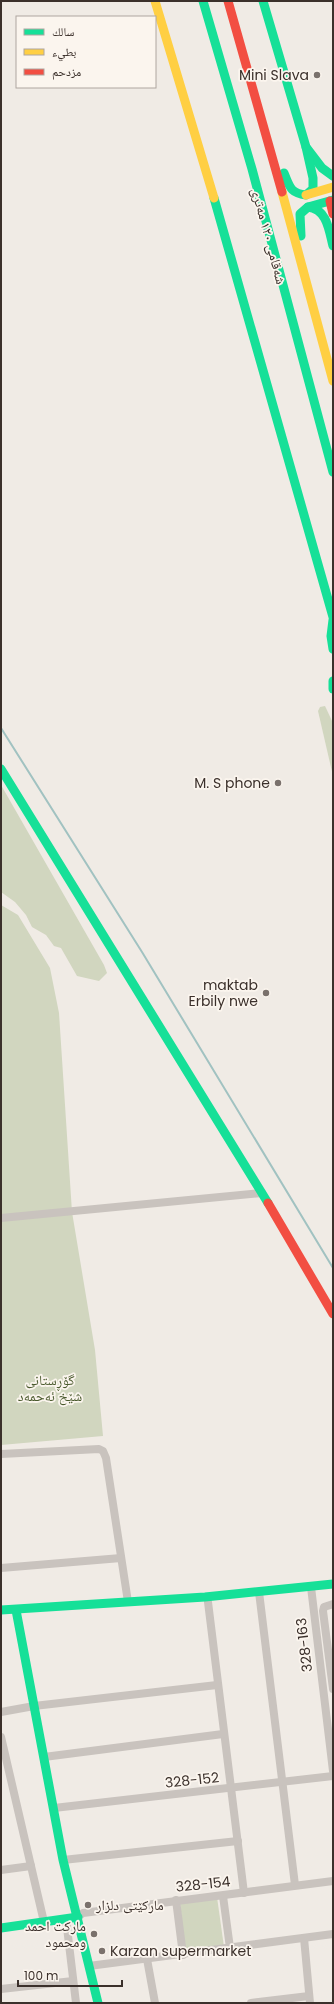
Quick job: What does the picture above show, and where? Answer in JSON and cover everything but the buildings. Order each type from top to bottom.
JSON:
[{"type":"main road","points":[[155,1],[239,281],[333,619],[331,636],[333,649]]},
{"type":"main road","name":"شەقامی ١٢٠ مەتری","points":[[203,1],[252,169],[333,472]]},
{"type":"main road","name":"شەقامی ١٢٠ مەتری","points":[[228,1],[270,147],[333,381]]},
{"type":"main road","points":[[263,1],[306,147],[314,184],[313,189],[306,195]]},
{"type":"main road","points":[[270,147],[291,188],[296,194],[306,195],[333,187]]},
{"type":"main road","points":[[306,147],[322,168],[333,176]]},
{"type":"main road","points":[[296,194],[295,205],[305,209],[316,208],[322,213],[333,246]]},
{"type":"main road","points":[[310,297],[299,221],[305,209],[331,200],[333,214]]},
{"type":"main road","points":[[333,681],[333,689]]},
{"type":"main road","points":[[1,769],[262,1193],[333,1314]]},
{"type":"main road","points":[[1,1610],[259,1592],[333,1584]]},
{"type":"main road","points":[[16,1610],[63,1860],[98,2003]]},
{"type":"main road","points":[[1,1928],[78,1917]]},
{"type":"street","points":[[1,1218],[262,1193]]},
{"type":"street","points":[[1,1454],[103,1450],[106,1458],[128,1602]]},
{"type":"street","points":[[1,1568],[121,1558]]},
{"type":"street","name":"328-163","points":[[311,1587],[333,1771]]},
{"type":"street","points":[[259,1592],[295,1885]]},
{"type":"street","points":[[208,1602],[223,1734],[244,1892]]},
{"type":"street","points":[[333,1604],[324,1607],[324,1618],[333,1689]]},
{"type":"street","points":[[314,1620],[324,1618]]},
{"type":"street","points":[[1,1712],[34,1706],[218,1685]]},
{"type":"street","points":[[44,1757],[223,1734]]},
{"type":"street","points":[[1,1737],[44,1922]]},
{"type":"street","name":"328-152","points":[[54,1808],[231,1789],[333,1776]]},
{"type":"street","points":[[63,1860],[238,1841]]},
{"type":"street","points":[[1,1870],[31,1866]]},
{"type":"street","name":"328-154","points":[[78,1917],[83,1913],[333,1881]]},
{"type":"street","points":[[223,1896],[230,1948]]},
{"type":"street","points":[[176,1900],[183,1954]]},
{"type":"street","points":[[66,1919],[66,1930],[76,2003]]},
{"type":"street","points":[[89,1966],[147,1960],[333,1934]]},
{"type":"street","points":[[251,2003],[310,2000],[304,1938]]},
{"type":"street","points":[[147,1960],[155,2003]]},
{"type":"street","points":[[1,1989],[73,1981]]},
{"type":"green space","points":[[325,706],[333,723],[333,776],[318,711],[320,707]]},
{"type":"green space","points":[[1,785],[104,965],[107,973],[99,981],[77,976],[61,948],[54,946],[46,935],[32,927],[26,915],[15,902],[1,892]]},
{"type":"green space","name":"گۆڕستانی شێخ ئەحمەد","points":[[1,905],[18,915],[50,968],[59,1013],[72,1212],[95,1350],[103,1436],[1,1445]]},
{"type":"green space","points":[[217,1897],[224,1947],[185,1953],[180,1902]]},
{"type":"waterway","points":[[1,728],[142,952],[333,1268]]},
{"type":"traffic: fast","points":[[203,1],[252,169],[333,472]]},
{"type":"traffic: fast","points":[[263,1],[306,147],[322,168],[333,176]]},
{"type":"traffic: fast","points":[[284,173],[291,188],[297,193],[306,195],[313,189],[313,178],[306,147]]},
{"type":"traffic: fast","points":[[214,198],[333,617]]},
{"type":"traffic: fast","points":[[308,207],[333,200]]},
{"type":"traffic: fast","points":[[301,236],[300,214],[308,207],[314,209],[323,216],[326,221],[333,246]]},
{"type":"traffic: fast","points":[[333,620],[331,636],[333,649]]},
{"type":"traffic: fast","points":[[333,681],[333,689]]},
{"type":"traffic: fast","points":[[1,769],[268,1203]]},
{"type":"traffic: fast","points":[[1,1610],[205,1597],[333,1584]]},
{"type":"traffic: fast","points":[[16,1610],[63,1860],[98,2003]]},
{"type":"traffic: fast","points":[[1,1928],[78,1917]]},
{"type":"traffic: slow","points":[[155,1],[214,198]]},
{"type":"traffic: slow","points":[[306,195],[333,187]]},
{"type":"traffic: slow","points":[[282,192],[333,381]]},
{"type":"traffic: jam","points":[[228,1],[282,192]]},
{"type":"traffic: jam","points":[[330,201],[333,214]]},
{"type":"traffic: jam","points":[[268,1203],[333,1314]]},
{"type":"place","name":"Mini Slava","points":[[317,75]]},
{"type":"place","name":"M. S phone","points":[[278,783]]},
{"type":"place","name":"maktab Erbily nwe","points":[[266,993]]},
{"type":"place","name":"مارکێتی دلزار","points":[[88,1905]]},
{"type":"place","name":"ماركت احمد ومحمود","points":[[94,1934]]},
{"type":"place","name":"Karzan supermarket","points":[[102,1951]]}]
